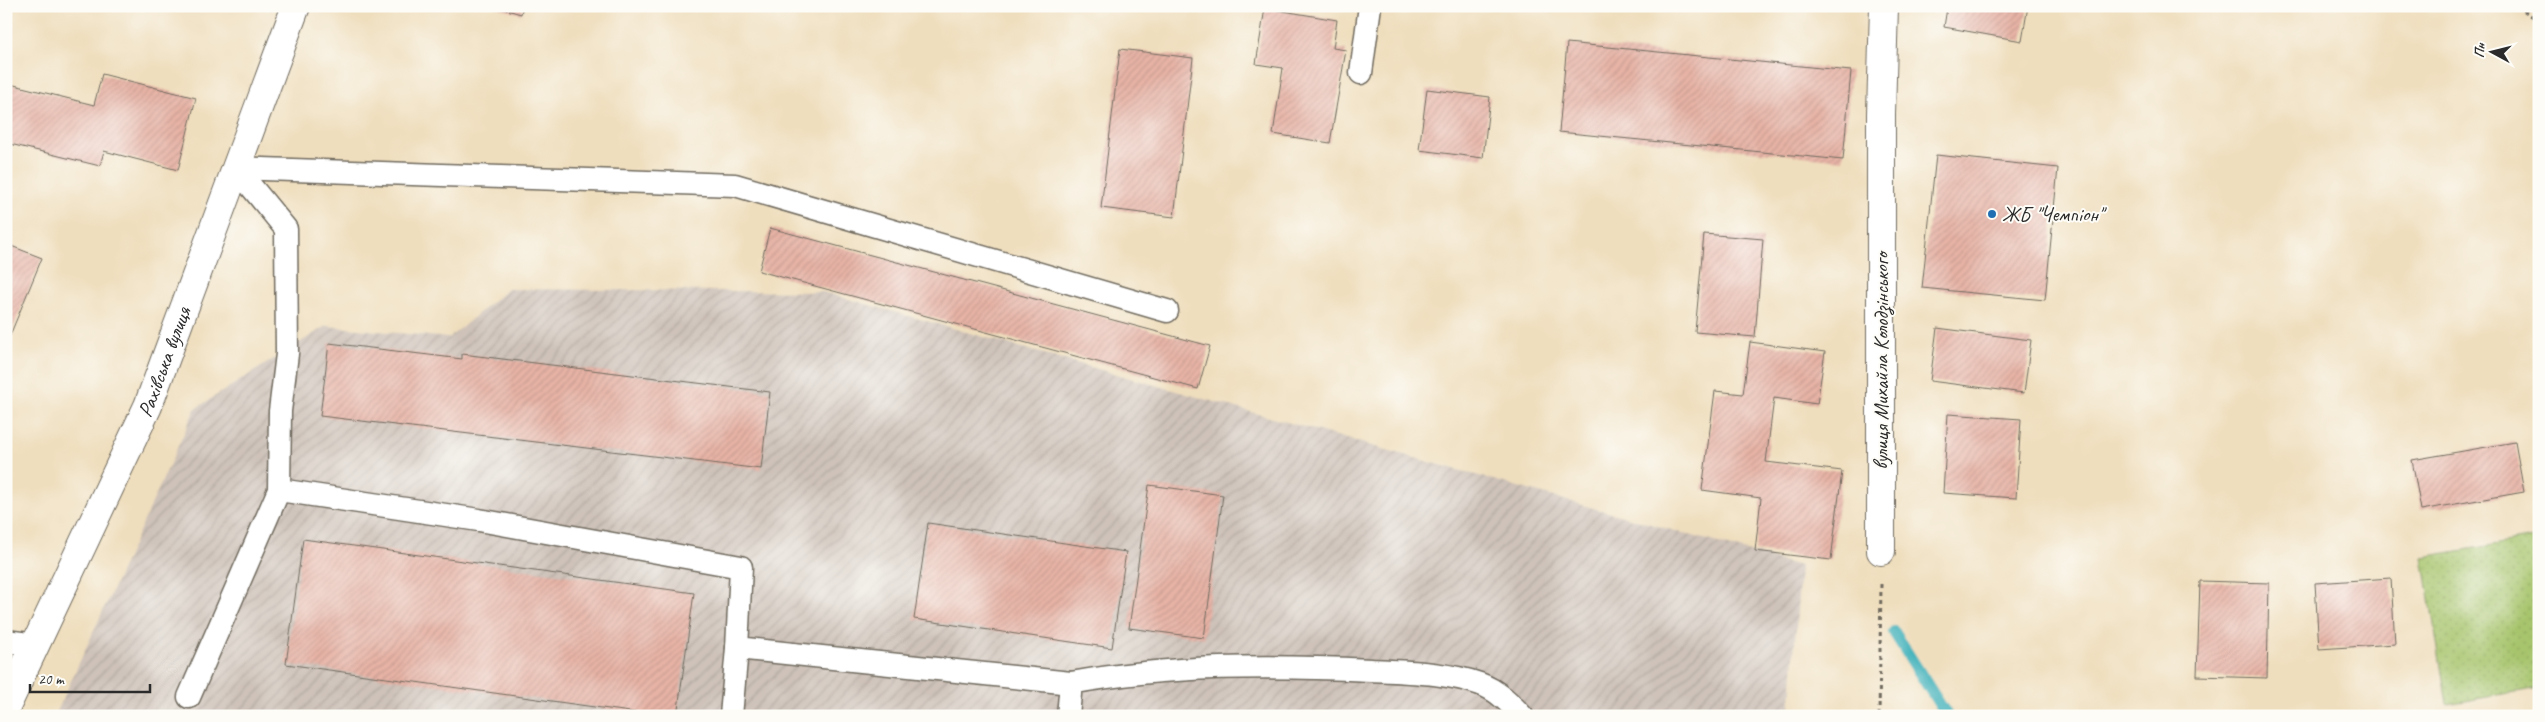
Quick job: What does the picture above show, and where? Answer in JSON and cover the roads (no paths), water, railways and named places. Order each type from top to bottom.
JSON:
[{"type":"street","name":"Рахівська вулиця","points":[[6,707],[148,406],[296,6]]},
{"type":"street","name":"вулиця Михайла Колодзінського","points":[[1881,551],[1881,114],[1884,6]]},
{"type":"lane","points":[[1361,74],[1370,6]]},
{"type":"lane","points":[[236,168],[735,185],[1167,311]]},
{"type":"lane","points":[[190,696],[279,490],[280,411],[286,354],[286,229],[236,168]]},
{"type":"lane","points":[[279,490],[479,520],[741,567],[731,716]]},
{"type":"lane","points":[[6,641],[36,645]]},
{"type":"lane","points":[[737,648],[1071,683],[1110,676],[1221,668],[1328,668],[1401,672],[1446,676],[1481,684],[1507,700],[1522,716]]},
{"type":"lane","points":[[1068,716],[1071,683]]},
{"type":"waterway","points":[[1894,632],[1947,716]]},
{"type":"place","name":"ЖБ \"Чемпіон\"","points":[[1992,214]]}]
